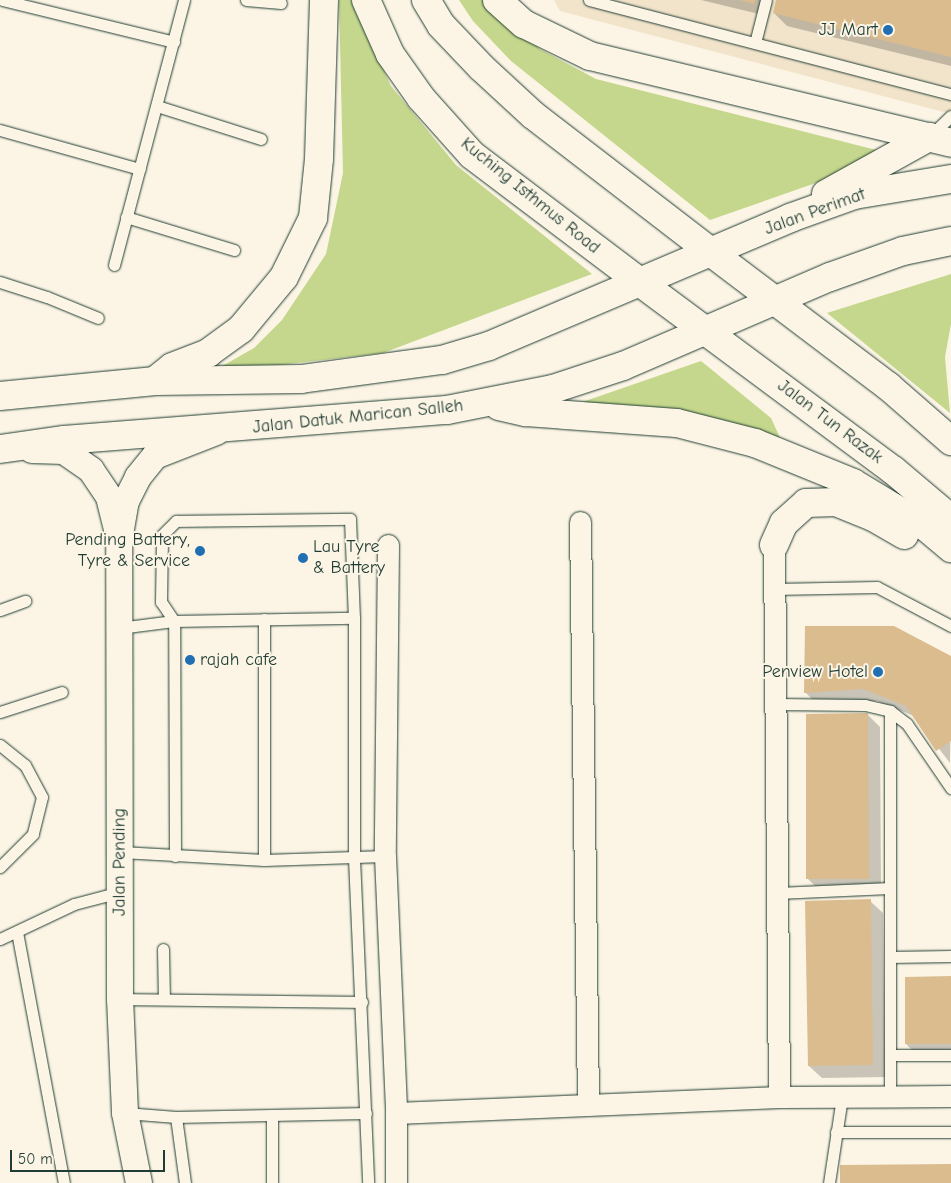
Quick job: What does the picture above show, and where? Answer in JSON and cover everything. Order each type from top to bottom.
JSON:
[{"type":"main road","points":[[155,382],[172,367],[208,353],[242,329],[284,277],[314,218],[319,159],[324,0]]},
{"type":"main road","name":"Kuching Isthmus Road","points":[[366,0],[390,54],[421,98],[472,155],[705,330]]},
{"type":"main road","points":[[426,0],[448,32],[533,115],[888,386],[951,441]]},
{"type":"main road","points":[[497,0],[524,24],[590,56],[940,140]]},
{"type":"main road","points":[[804,213],[833,189],[940,140]]},
{"type":"main road","name":"Jalan Perimat","points":[[641,283],[804,213],[854,195],[951,179]]},
{"type":"main road","points":[[774,300],[903,251],[951,241]]},
{"type":"main road","points":[[0,396],[155,382],[301,379],[442,360],[488,346],[641,283]]},
{"type":"main road","name":"Jalan Datuk Marican Salleh","points":[[0,449],[64,440],[219,431],[447,410],[487,404],[553,389],[623,366],[774,300]]},
{"type":"main road","name":"Jalan Tun Razak","points":[[705,330],[893,470],[951,519]]},
{"type":"main road","points":[[487,404],[526,412],[677,423],[755,443],[853,483],[926,527],[951,548]]},
{"type":"main road","points":[[774,544],[784,523],[806,503],[836,502],[873,517],[951,561]]},
{"type":"street","points":[[119,540],[126,501],[138,477],[155,456],[219,431]]},
{"type":"street","points":[[0,449],[64,452],[91,470],[108,497],[119,540]]},
{"type":"street","points":[[580,522],[588,1105]]},
{"type":"street","name":"Jalan Pending","points":[[119,540],[120,999],[126,1113],[139,1183]]},
{"type":"street","points":[[774,544],[779,1097]]},
{"type":"street","points":[[388,545],[385,856],[396,1113],[396,1183]]},
{"type":"street","points":[[396,1113],[779,1097],[951,1096]]},
{"type":"lane","points":[[2,0],[174,42]]},
{"type":"lane","points":[[114,265],[184,0]]},
{"type":"lane","points":[[246,0],[281,3]]},
{"type":"lane","points":[[589,0],[951,94]]},
{"type":"lane","points":[[755,43],[766,0]]},
{"type":"lane","points":[[157,106],[261,138]]},
{"type":"lane","points":[[940,140],[951,116]]},
{"type":"lane","points":[[0,130],[140,169]]},
{"type":"lane","points":[[126,217],[234,250]]},
{"type":"lane","points":[[0,282],[47,296],[98,318]]},
{"type":"lane","points":[[175,856],[174,621],[161,602],[162,535],[176,521],[309,517],[350,519],[354,618],[354,858],[362,1002],[368,1183]]},
{"type":"lane","points":[[774,589],[877,587],[951,626]]},
{"type":"lane","points":[[0,610],[25,601]]},
{"type":"lane","points":[[119,628],[174,621],[354,618]]},
{"type":"lane","points":[[264,619],[264,860]]},
{"type":"lane","points":[[0,712],[62,692]]},
{"type":"lane","points":[[775,704],[865,705],[890,711],[907,724],[951,788]]},
{"type":"lane","points":[[890,711],[890,1096]]},
{"type":"lane","points":[[0,744],[25,766],[42,797],[33,834],[0,867]]},
{"type":"lane","points":[[121,852],[264,860],[385,856]]},
{"type":"lane","points":[[777,893],[890,888]]},
{"type":"lane","points":[[0,939],[74,904],[120,892]]},
{"type":"lane","points":[[17,932],[64,1183]]},
{"type":"lane","points":[[163,949],[164,999]]},
{"type":"lane","points":[[890,956],[951,956]]},
{"type":"lane","points":[[120,999],[362,1002]]},
{"type":"lane","points":[[890,1055],[951,1055]]},
{"type":"lane","points":[[829,1183],[842,1096]]},
{"type":"lane","points":[[126,1113],[176,1117],[366,1113]]},
{"type":"lane","points":[[272,1116],[272,1183]]},
{"type":"lane","points":[[176,1117],[185,1183]]},
{"type":"lane","points":[[836,1132],[951,1132]]},
{"type":"shaded area","points":[[554,0],[951,0],[951,114],[560,11]]},
{"type":"green space","points":[[339,0],[351,0],[391,86],[456,165],[592,274],[383,353],[210,373],[254,348],[282,320],[326,254],[343,173]]},
{"type":"green space","points":[[459,0],[485,0],[540,49],[596,79],[896,155],[710,220],[511,61],[473,21]]},
{"type":"green space","points":[[951,274],[951,324],[945,357],[950,413],[827,313]]},
{"type":"green space","points":[[701,361],[771,418],[782,442],[568,407]]},
{"type":"building","points":[[740,0],[755,0],[754,4]]},
{"type":"building","points":[[776,0],[951,0],[951,57],[773,13]]},
{"type":"building","name":"Penview Hotel","points":[[805,626],[894,626],[951,656],[951,741],[936,751],[906,706],[863,689],[804,693]]},
{"type":"building","points":[[868,713],[869,879],[806,879],[806,714]]},
{"type":"building","points":[[871,899],[873,1065],[808,1066],[805,901]]},
{"type":"building","points":[[951,976],[951,1044],[905,1044],[905,977]]},
{"type":"building","points":[[951,1164],[951,1183],[840,1183],[840,1165]]},
{"type":"place","name":"JJ Mart","points":[[888,30]]},
{"type":"place","name":"Pending Battery, Tyre & Service","points":[[200,551]]},
{"type":"place","name":"Lau Tyre & Battery","points":[[303,558]]},
{"type":"place","name":"rajah cafe","points":[[190,660]]},
{"type":"place","name":"Penview Hotel","points":[[878,672]]}]
